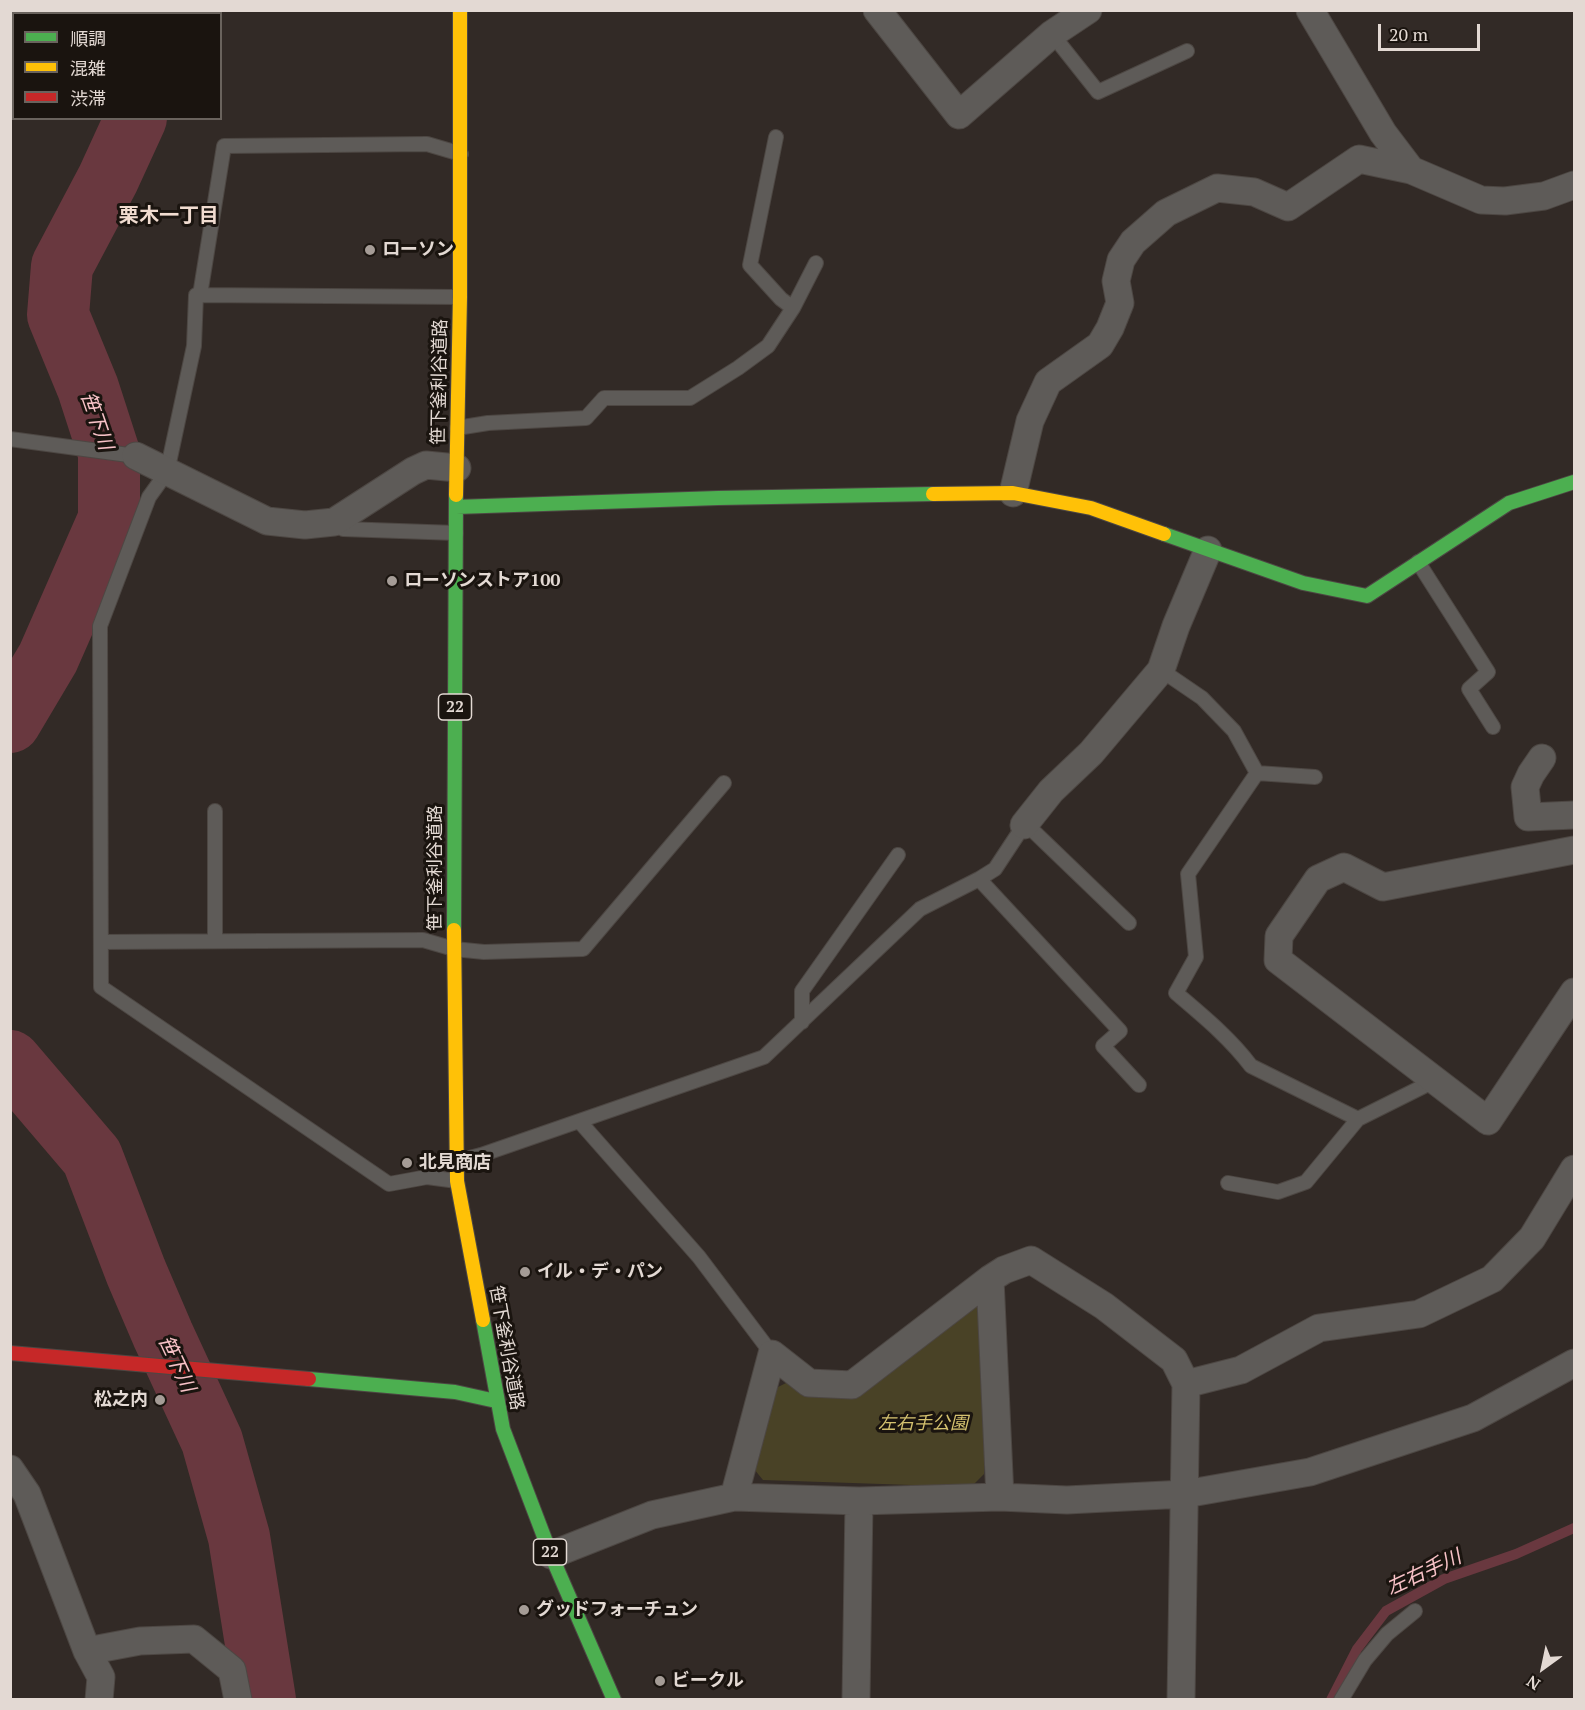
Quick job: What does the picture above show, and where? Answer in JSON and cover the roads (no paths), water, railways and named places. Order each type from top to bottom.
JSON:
[{"type":"main road","name":"笹下釜利谷道路","points":[[460,10],[461,154],[456,507],[454,949],[457,1181],[503,1429],[551,1555],[614,1700]]},
{"type":"main road","points":[[456,507],[718,498],[1013,493],[1091,508],[1303,582],[1367,596],[1509,503],[1575,482]]},
{"type":"main road","points":[[10,1353],[455,1392],[496,1401]]},
{"type":"street","points":[[877,10],[959,115],[1052,34],[1088,10]]},
{"type":"street","points":[[1310,10],[1383,133],[1411,170]]},
{"type":"street","points":[[1013,493],[1030,421],[1048,382],[1100,345],[1120,303],[1116,281],[1121,260],[1133,242],[1166,213],[1217,188],[1254,192],[1288,207],[1359,159],[1411,170],[1481,200],[1505,201],[1544,196],[1575,185]]},
{"type":"street","points":[[136,456],[267,521],[305,525],[334,522],[426,465],[457,468]]},
{"type":"street","points":[[1024,824],[1051,791],[1091,753],[1161,670],[1176,626],[1208,550]]},
{"type":"street","points":[[1542,758],[1525,787],[1528,817],[1575,815]]},
{"type":"street","points":[[1575,850],[1383,887],[1344,867],[1318,879],[1279,936],[1278,960],[1488,1121],[1575,992]]},
{"type":"street","points":[[1186,1384],[1241,1370],[1319,1328],[1419,1314],[1492,1279],[1532,1238],[1575,1169]]},
{"type":"street","points":[[734,1497],[772,1354],[809,1383],[852,1385],[990,1279],[1004,1270],[1031,1260],[1104,1306],[1174,1360],[1186,1384],[1181,1700]]},
{"type":"street","points":[[990,1279],[1000,1497]]},
{"type":"street","points":[[551,1555],[652,1515],[734,1497],[859,1501],[1000,1497],[1067,1500],[1185,1494],[1310,1472],[1473,1418],[1575,1363]]},
{"type":"street","points":[[10,1469],[27,1494],[87,1651],[101,1677],[99,1700]]},
{"type":"street","points":[[856,1700],[859,1501]]},
{"type":"street","points":[[87,1651],[140,1641],[194,1639],[232,1670],[238,1700]]},
{"type":"lane","points":[[1052,34],[1098,92],[1187,51]]},
{"type":"lane","points":[[776,137],[750,265],[781,299],[793,308]]},
{"type":"lane","points":[[200,295],[224,146],[427,144],[461,154]]},
{"type":"lane","points":[[457,428],[488,423],[586,418],[604,398],[690,398],[738,368],[768,345],[793,308],[816,263]]},
{"type":"lane","points":[[457,1181],[427,1177],[389,1184],[101,987],[100,626],[149,497],[167,472],[194,346],[196,296],[460,297]]},
{"type":"lane","points":[[10,439],[136,456]]},
{"type":"lane","points":[[334,522],[343,529],[456,533]]},
{"type":"lane","points":[[1418,562],[1488,672],[1469,689],[1494,727]]},
{"type":"lane","points":[[1161,670],[1202,699],[1234,731],[1257,773]]},
{"type":"lane","points":[[1257,773],[1315,777]]},
{"type":"lane","points":[[1257,773],[1188,873],[1196,957],[1176,993],[1240,1051],[1251,1066],[1358,1119]]},
{"type":"lane","points":[[101,942],[423,940],[454,949],[484,952],[583,949],[724,783]]},
{"type":"lane","points":[[215,811],[216,941]]},
{"type":"lane","points":[[456,1161],[580,1122],[764,1057],[920,909],[995,869],[1024,824],[1129,923]]},
{"type":"lane","points":[[802,1022],[802,991],[898,855]]},
{"type":"lane","points":[[978,879],[1120,1031],[1103,1046],[1138,1085]]},
{"type":"lane","points":[[1228,1183],[1278,1192],[1306,1182],[1358,1119],[1434,1081]]},
{"type":"lane","points":[[580,1122],[699,1257],[772,1354]]},
{"type":"lane","points":[[1341,1700],[1365,1660],[1386,1634],[1415,1611]]},
{"type":"waterway","name":"笹下川","points":[[10,722],[48,658],[109,519],[109,453],[88,388],[58,315],[62,266],[108,179],[135,120]]},
{"type":"waterway","name":"笹下川","points":[[10,1061],[92,1157],[136,1272],[212,1441],[239,1537],[265,1700]]},
{"type":"waterway","name":"左右手川","points":[[1331,1700],[1357,1649],[1386,1611],[1444,1579],[1516,1554],[1574,1528]]},
{"type":"place","name":"ローソン","points":[[370,250]]},
{"type":"place","name":"ローソンストア100","points":[[392,581]]},
{"type":"place","name":"北見商店","points":[[407,1163]]},
{"type":"place","name":"イル・デ・パン","points":[[525,1272]]},
{"type":"place","name":"松之内","points":[[160,1400]]},
{"type":"place","name":"グッドフォーチュン","points":[[524,1610]]},
{"type":"place","name":"ビークル","points":[[660,1681]]},
{"type":"district","name":"栗木一丁目","points":[[169,216]]},
{"type":"park label","name":"左右手公園","points":[[923,1424]]}]
